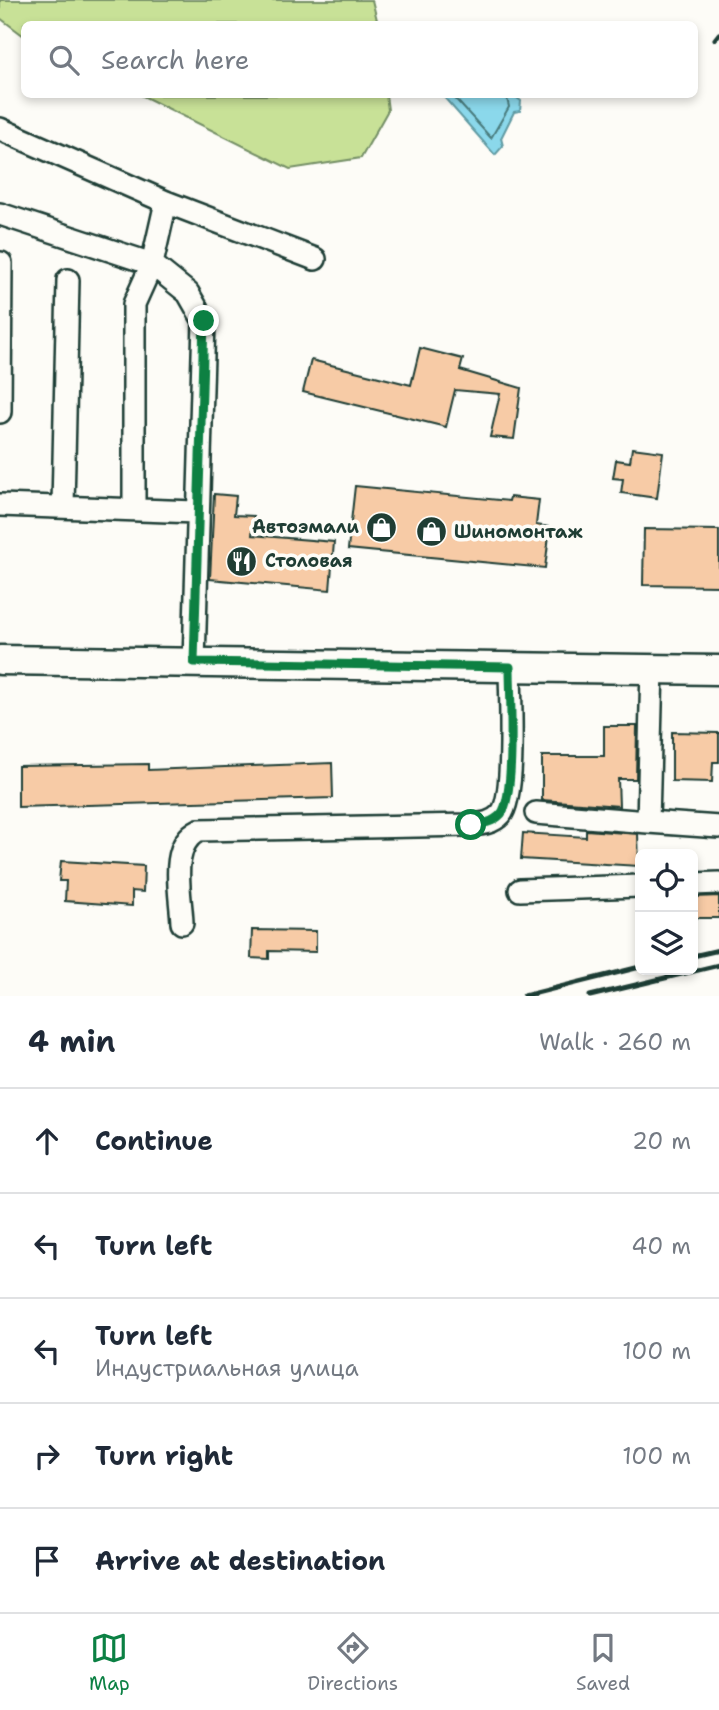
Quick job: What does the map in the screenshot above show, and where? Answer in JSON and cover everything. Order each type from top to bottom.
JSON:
[{"type":"main road","points":[[0,660],[719,670]]},
{"type":"lane","points":[[0,129],[166,202],[315,258]]},
{"type":"lane","points":[[134,508],[134,304],[152,264],[166,202]]},
{"type":"lane","points":[[0,214],[152,264],[188,293],[204,321],[196,512],[194,662]]},
{"type":"lane","points":[[0,412],[1,263]]},
{"type":"lane","points":[[63,506],[68,280]]},
{"type":"lane","points":[[0,505],[196,512]]},
{"type":"lane","points":[[182,923],[180,852],[188,835],[199,830],[471,825],[489,823],[499,817],[509,796],[510,667]]},
{"type":"lane","points":[[648,822],[652,667]]},
{"type":"lane","points":[[536,813],[719,827]]},
{"type":"lane","points":[[698,884],[719,883]]},
{"type":"lane","points":[[520,890],[635,886]]},
{"type":"green space","points":[[0,0],[372,0],[377,21],[21,21],[21,34],[0,18]]},
{"type":"green space","points":[[147,98],[386,98],[388,110],[361,158],[290,169]]},
{"type":"water","points":[[445,98],[517,98],[521,101],[520,111],[514,112],[501,138],[503,146],[495,155]]},
{"type":"building","points":[[420,348],[463,359],[460,370],[521,388],[514,439],[490,437],[500,394],[455,390],[446,427],[303,392],[311,360],[411,385]]},
{"type":"building","points":[[632,448],[663,452],[657,498],[621,493],[623,479],[613,478],[616,460],[630,462]]},
{"type":"building","points":[[355,486],[509,501],[510,497],[539,500],[536,525],[550,527],[545,568],[348,549]]},
{"type":"building","points":[[214,494],[236,496],[234,515],[254,516],[252,535],[334,542],[330,590],[210,579]]},
{"type":"building","points":[[644,529],[719,530],[719,586],[643,585]]},
{"type":"building","points":[[604,726],[637,726],[636,779],[618,779],[619,806],[542,800],[542,756],[604,756]]},
{"type":"building","points":[[672,732],[719,733],[719,762],[713,762],[712,782],[672,781]]},
{"type":"building","points":[[332,763],[333,798],[18,807],[18,766],[148,764],[148,770]]},
{"type":"building","points":[[586,830],[638,834],[635,866],[521,859],[523,833],[586,837]]},
{"type":"building","points":[[61,861],[144,866],[143,892],[132,891],[132,906],[65,901],[66,881],[59,881]]},
{"type":"building","points":[[719,896],[719,918],[698,918],[698,897]]},
{"type":"building","points":[[252,930],[316,931],[316,952],[269,951],[269,959],[251,958]]},
{"type":"railway","points":[[715,39],[719,34]]},
{"type":"railway","points":[[698,955],[719,950]]},
{"type":"railway","points":[[590,996],[719,965]]},
{"type":"railway","points":[[524,996],[635,968]]},
{"type":"place","name":"Автоэмали","points":[[382,527]]},
{"type":"place","name":"Шиномонтаж","points":[[431,532]]},
{"type":"place","name":"Столовая","points":[[242,561]]},
{"type":"route","points":[[204,321],[196,512],[194,662],[510,667],[509,796],[499,817],[489,823],[471,825]]}]
